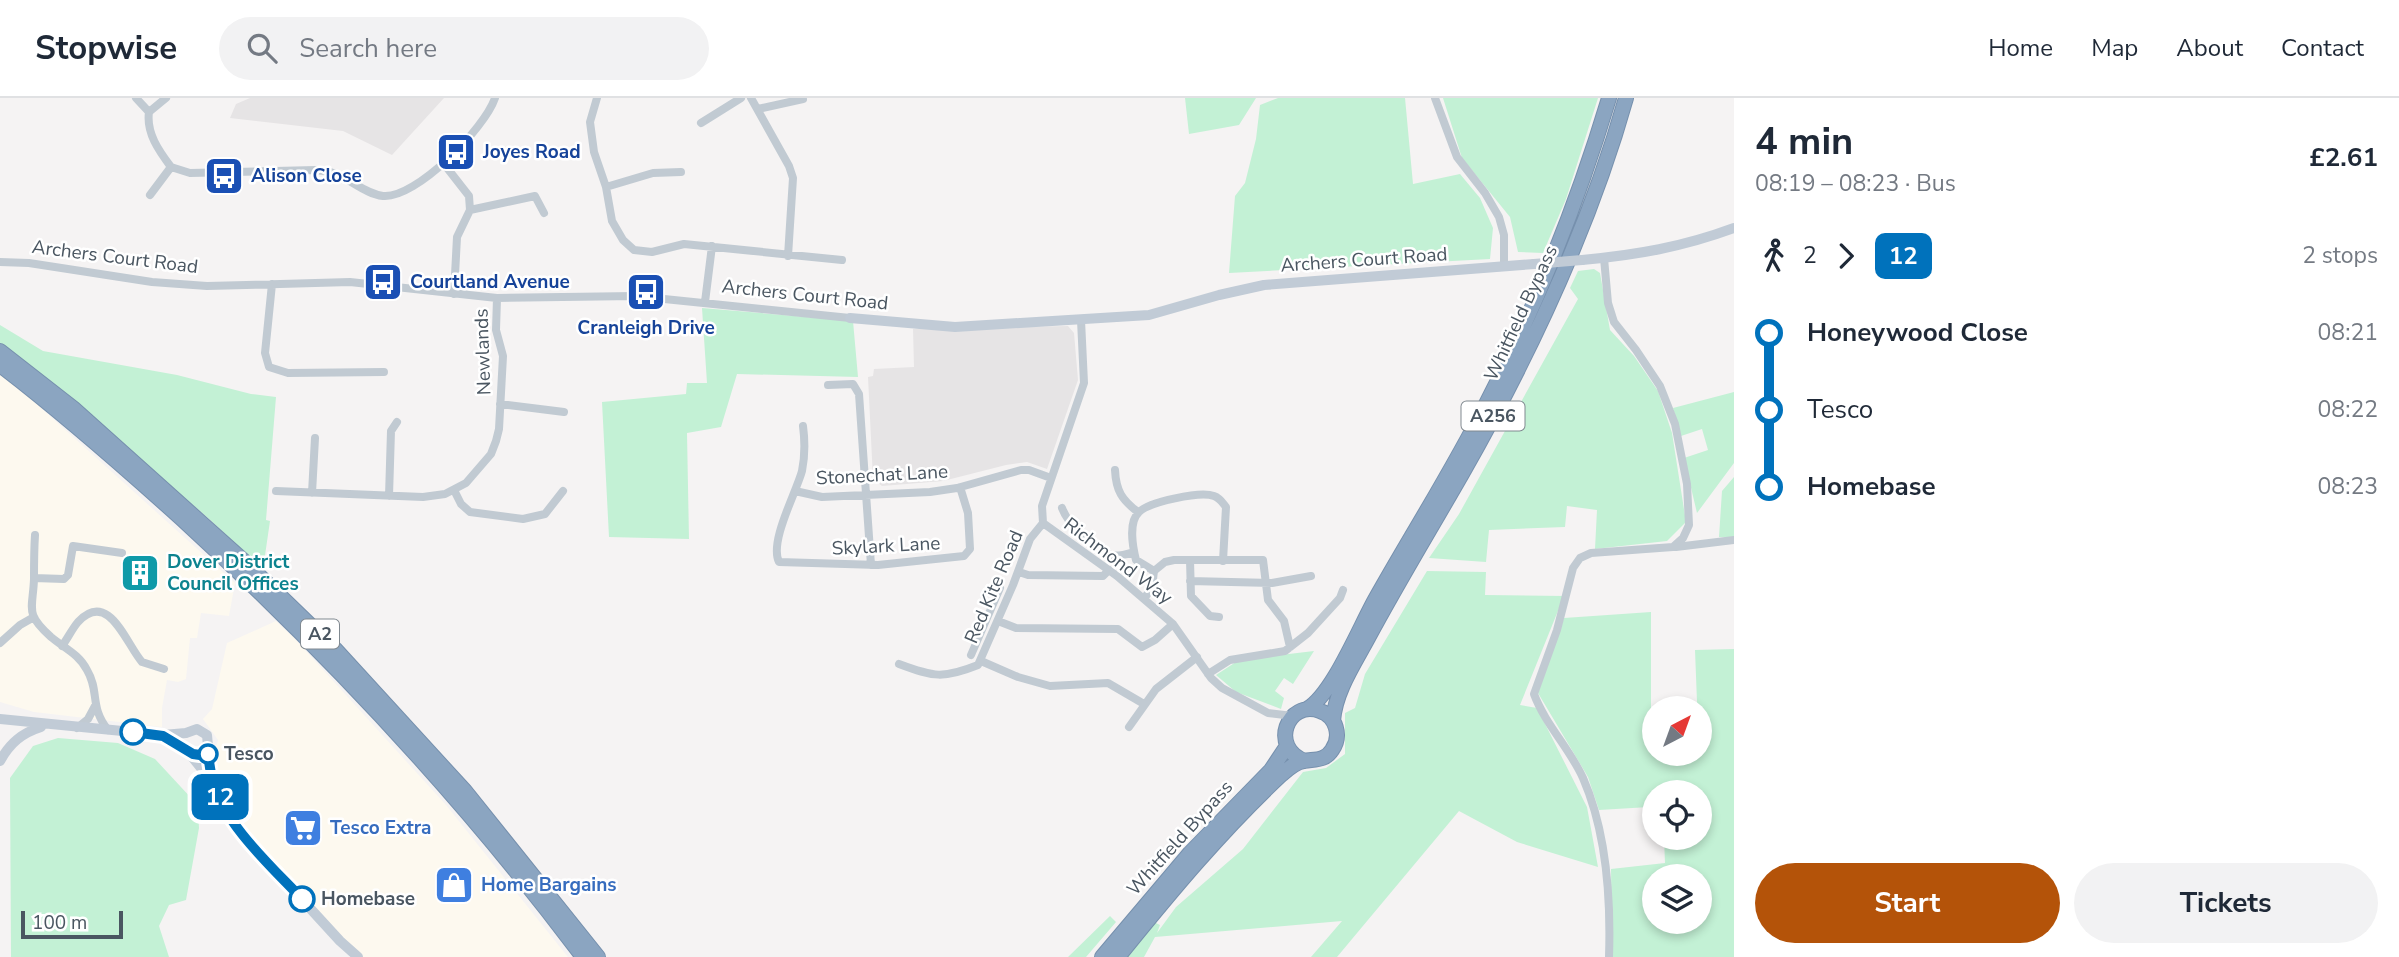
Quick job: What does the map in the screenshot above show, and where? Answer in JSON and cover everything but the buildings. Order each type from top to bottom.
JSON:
[{"type":"highway","name":"Whitfield Bypass","points":[[1307,709],[1327,691],[1505,366],[1557,249],[1609,98]]},
{"type":"highway","name":"Whitfield Bypass","points":[[1333,721],[1338,696],[1362,648],[1463,471],[1545,313],[1591,206],[1626,98]]},
{"type":"highway","name":"A2","points":[[0,351],[84,417],[245,562],[335,649],[465,791],[598,957]]},
{"type":"highway","name":"A2","points":[[0,365],[65,416],[158,498],[237,569],[328,659],[464,810],[583,957]]},
{"type":"highway","points":[[1307,709],[1322,711],[1333,721],[1337,739],[1331,752],[1319,760],[1305,761],[1294,755],[1286,740],[1287,724],[1293,716],[1307,709]]},
{"type":"highway","name":"Whitfield Bypass","points":[[1102,957],[1190,853],[1276,764],[1286,740]]},
{"type":"highway","name":"Whitfield Bypass","points":[[1118,957],[1182,880],[1251,805],[1287,770],[1305,761]]},
{"type":"highway","points":[[577,930],[592,941],[605,957]]},
{"type":"street","points":[[136,98],[149,112]]},
{"type":"street","points":[[166,98],[149,112],[148,120],[151,136],[171,167],[190,173],[316,170],[334,173],[383,196],[410,187],[444,164],[480,127],[495,98]]},
{"type":"street","points":[[597,98],[590,122],[594,152],[606,187],[612,221],[623,240],[634,250],[652,252],[684,244],[842,260]]},
{"type":"street","points":[[701,123],[741,98]]},
{"type":"street","points":[[751,98],[793,178],[788,256]]},
{"type":"street","points":[[1434,98],[1457,157],[1485,193],[1500,218],[1504,235],[1504,266]]},
{"type":"street","points":[[758,109],[803,99]]},
{"type":"street","points":[[444,164],[469,197],[470,210],[457,237],[454,294]]},
{"type":"street","points":[[150,195],[171,167]]},
{"type":"street","points":[[606,187],[653,173],[681,172]]},
{"type":"street","points":[[470,210],[535,196],[544,213]]},
{"type":"street","name":"Archers Court Road","points":[[0,261],[152,282],[207,286],[350,282],[497,298],[635,296],[955,327],[1149,315],[1264,285],[1604,258],[1686,245],[1734,228]]},
{"type":"street","points":[[705,302],[712,246]]},
{"type":"street","points":[[1604,258],[1608,303],[1614,322],[1660,386],[1675,424],[1687,484],[1689,525],[1693,535],[1703,542]]},
{"type":"street","points":[[272,284],[265,352],[269,367],[288,373],[384,372]]},
{"type":"street","name":"Newlands","points":[[276,491],[435,496],[454,490],[477,473],[491,454],[499,429],[503,356],[496,330],[497,298]]},
{"type":"street","name":"Richmond Way","points":[[1081,320],[1084,383],[1042,506],[1042,523],[1109,570],[1173,624],[1208,674],[1231,695],[1263,711],[1279,716],[1293,716]]},
{"type":"street","points":[[828,385],[849,383],[858,390],[871,565]]},
{"type":"street","name":"Newlands","points":[[500,404],[564,412]]},
{"type":"street","points":[[388,496],[391,431],[397,422]]},
{"type":"street","points":[[795,491],[804,456],[803,426]]},
{"type":"street","points":[[312,493],[315,438]]},
{"type":"street","name":"Stonechat Lane","points":[[795,491],[822,497],[930,492],[960,487],[1021,470],[1051,478]]},
{"type":"street","points":[[1115,470],[1120,497],[1138,512]]},
{"type":"street","name":"Skylark Lane","points":[[795,491],[778,540],[776,556],[779,562],[871,565],[968,554],[968,513],[960,487]]},
{"type":"street","points":[[454,490],[461,505],[470,512],[523,519],[545,514],[563,491]]},
{"type":"street","points":[[1154,571],[1136,560],[1134,520],[1138,512],[1158,503],[1181,498],[1206,495],[1218,498],[1226,507],[1223,561]]},
{"type":"street","points":[[1062,508],[1073,526],[1103,552],[1113,556],[1134,552]]},
{"type":"street","name":"Red Kite Road","points":[[979,663],[1019,572],[1030,539],[1042,523]]},
{"type":"street","points":[[1673,547],[1684,538],[1689,525]]},
{"type":"street","points":[[35,535],[30,605],[34,617],[62,646],[80,658],[89,672],[100,720],[108,730]]},
{"type":"street","points":[[1609,957],[1606,867],[1597,821],[1583,777],[1534,694],[1557,630],[1573,568],[1580,558],[1591,553],[1734,540]]},
{"type":"street","points":[[34,578],[64,579],[68,575],[73,546],[122,553]]},
{"type":"street","points":[[1190,560],[1190,593],[1193,599],[1210,616],[1219,617]]},
{"type":"street","points":[[1144,599],[1152,587],[1154,571],[1165,562],[1263,561],[1264,582],[1270,605],[1284,621],[1290,647]]},
{"type":"street","points":[[1019,572],[1028,575],[1103,576],[1109,570]]},
{"type":"street","points":[[1190,581],[1264,582],[1311,576]]},
{"type":"street","points":[[971,655],[1000,588]]},
{"type":"street","points":[[1208,674],[1230,660],[1277,653],[1290,647],[1308,633],[1343,590]]},
{"type":"street","points":[[995,599],[1006,603]]},
{"type":"street","points":[[62,646],[77,623],[87,615],[96,612],[106,614],[117,623],[142,662],[164,669]]},
{"type":"street","points":[[0,643],[20,625],[34,617]]},
{"type":"street","points":[[998,621],[1016,628],[1115,628],[1142,647],[1155,640],[1173,624]]},
{"type":"street","points":[[978,639],[988,643]]},
{"type":"street","points":[[1129,727],[1156,689],[1197,657]]},
{"type":"street","points":[[899,664],[934,675],[950,676],[979,663],[1050,686],[1108,683],[1144,704]]},
{"type":"street","points":[[78,728],[89,719],[95,706]]},
{"type":"street","name":"Richmond Way","points":[[1263,711],[1277,724],[1286,740]]},
{"type":"street","points":[[0,719],[163,736],[193,730],[204,732],[209,738],[207,749],[213,783]]},
{"type":"street","points":[[0,761],[10,745],[26,732],[47,725]]},
{"type":"street","points":[[186,733],[183,740],[187,750],[213,783],[241,833],[340,941],[358,957]]},
{"type":"street","points":[[163,736],[200,755],[207,749]]},
{"type":"shaded area","points":[[250,98],[444,98],[392,155],[343,131],[230,118],[236,104]]},
{"type":"shaded area","points":[[1068,326],[1074,333],[1078,380],[1047,469],[1027,462],[943,481],[882,486],[873,479],[868,377],[873,376],[874,369],[914,367],[913,329]]},
{"type":"shaded area","points":[[0,371],[235,583],[229,616],[201,613],[197,638],[190,638],[186,679],[178,682],[167,680],[162,727],[34,712],[0,702]]},
{"type":"shaded area","points":[[276,621],[446,805],[568,957],[358,957],[260,855],[224,804],[212,760],[218,740],[203,719],[212,709],[227,643]]},
{"type":"green space","points":[[1185,98],[1256,98],[1239,125],[1189,134]]},
{"type":"green space","points":[[1278,98],[1405,98],[1413,184],[1460,174],[1480,198],[1493,228],[1490,259],[1229,273],[1235,196],[1245,183],[1256,139],[1260,105]]},
{"type":"green space","points":[[1443,98],[1598,98],[1566,199],[1543,253],[1518,252],[1510,217],[1462,158]]},
{"type":"green space","points":[[1594,269],[1600,273],[1610,330],[1634,356],[1658,391],[1672,433],[1686,522],[1667,541],[1595,549],[1597,510],[1567,506],[1565,527],[1489,530],[1486,562],[1429,558],[1459,514],[1578,299],[1570,288],[1578,271]]},
{"type":"green space","points":[[702,308],[853,321],[858,377],[737,374],[721,427],[687,433],[689,539],[609,537],[602,402],[686,394],[687,383],[707,383]]},
{"type":"green space","points":[[0,325],[43,351],[177,375],[251,394],[276,397],[266,520],[270,521],[263,569],[208,518],[36,371],[0,346]]},
{"type":"green space","points":[[1734,392],[1734,463],[1697,513],[1684,458],[1708,450],[1702,429],[1681,436],[1673,408]]},
{"type":"green space","points":[[1734,477],[1734,538],[1719,537],[1722,491]]},
{"type":"green space","points":[[1427,571],[1486,572],[1485,595],[1564,596],[1520,705],[1537,708],[1587,807],[1598,867],[1517,842],[1459,811],[1337,957],[1311,957],[1342,921],[1155,937],[1144,957],[1125,957],[1152,921],[1160,925],[1157,933],[1176,907],[1243,849],[1303,772],[1326,768],[1345,754],[1345,713],[1355,708],[1365,674]]},
{"type":"green space","points":[[1651,612],[1651,696],[1642,696],[1642,766],[1712,766],[1712,696],[1697,696],[1695,650],[1734,649],[1734,957],[1612,957],[1611,869],[1642,866],[1642,934],[1712,934],[1712,864],[1656,864],[1665,863],[1664,850],[1712,850],[1712,780],[1642,780],[1642,807],[1599,810],[1588,777],[1538,693],[1564,618]]},
{"type":"green space","points":[[1314,651],[1293,684],[1284,678],[1275,691],[1284,698],[1281,709],[1236,692],[1216,675],[1239,660]]},
{"type":"green space","points":[[58,738],[118,743],[155,759],[193,800],[198,810],[199,828],[186,900],[169,905],[159,926],[169,957],[11,957],[10,778],[33,746]]},
{"type":"green space","points":[[1110,916],[1116,922],[1086,957],[1068,957]]},
{"type":"bus line","name":"12","points":[[133,732],[163,736],[193,754],[200,755],[207,749],[213,783],[232,820],[260,855],[302,899]]},
{"type":"place","name":"Joyes Road","points":[[456,152]]},
{"type":"place","name":"Alison Close","points":[[224,176]]},
{"type":"place","name":"Courtland Avenue","points":[[383,282]]},
{"type":"place","name":"Cranleigh Drive","points":[[646,292]]},
{"type":"place","name":"Dover District Council Offices","points":[[140,573]]},
{"type":"place","name":"Tesco","points":[[208,754]]},
{"type":"place","name":"Tesco Extra","points":[[303,828]]},
{"type":"place","name":"Home Bargains","points":[[454,885]]},
{"type":"place","name":"Homebase","points":[[302,899]]}]
